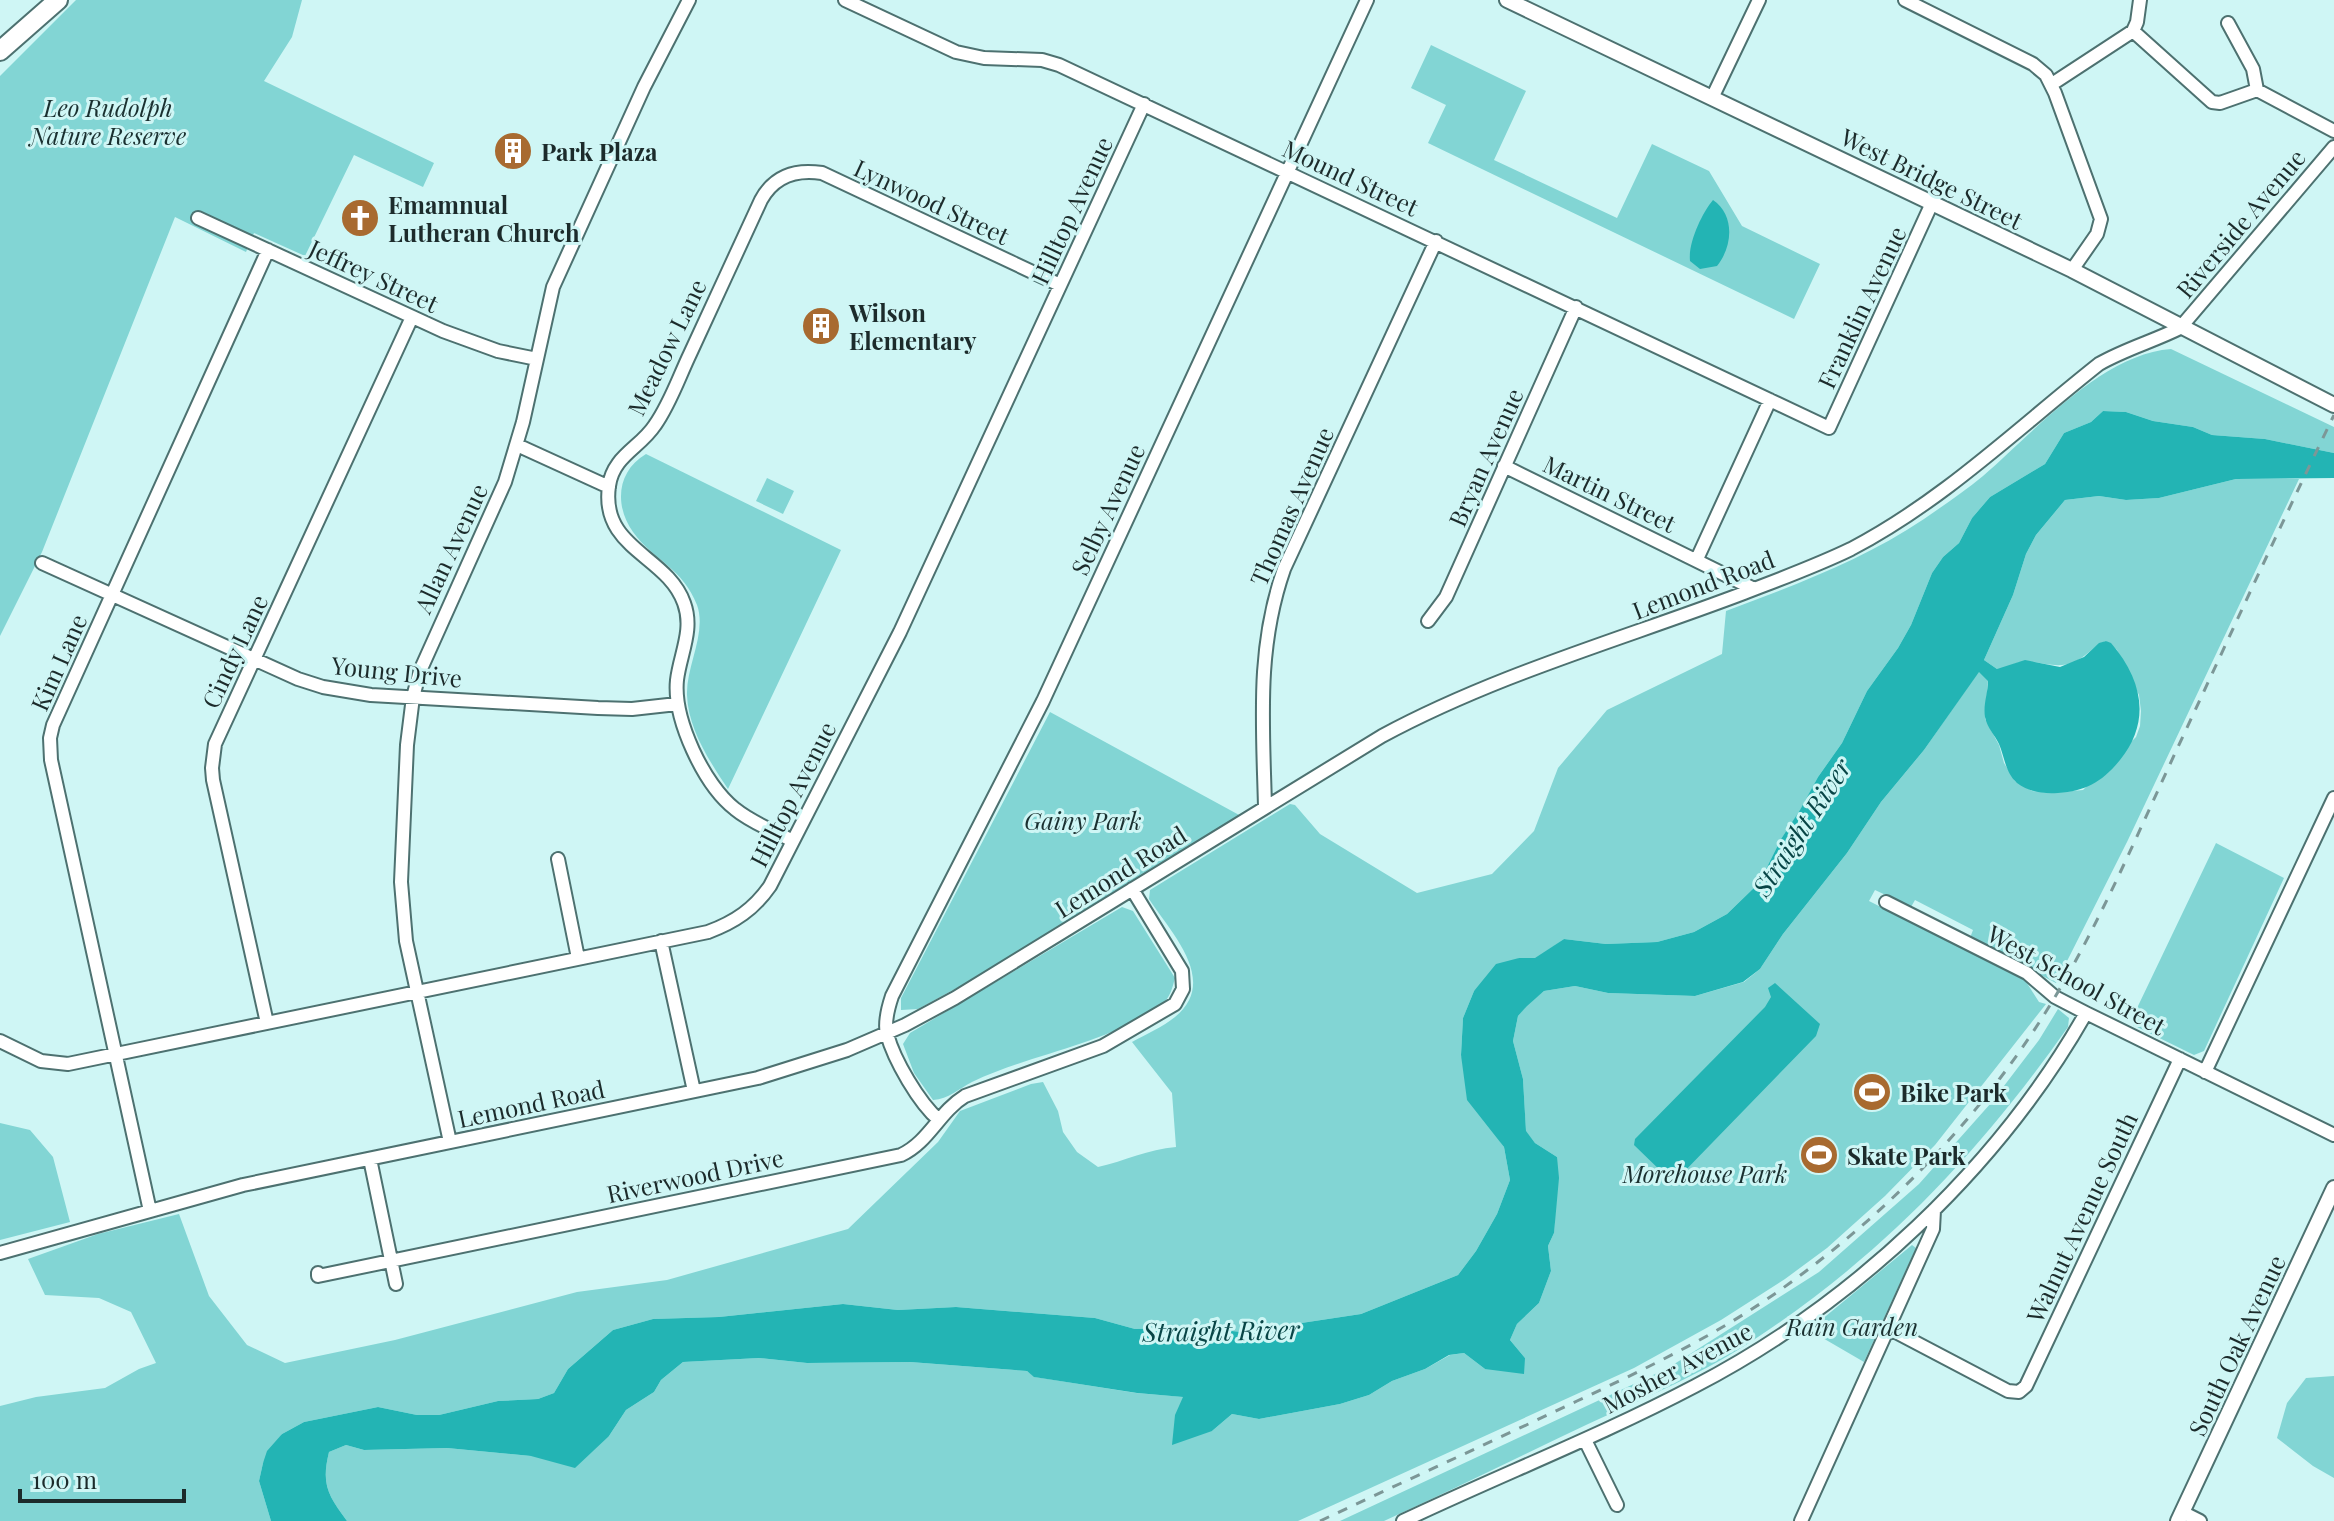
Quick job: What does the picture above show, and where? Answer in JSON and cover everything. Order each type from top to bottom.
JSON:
[{"type":"highway","points":[[0,48],[44,0]]},
{"type":"highway","points":[[0,48],[58,0]]},
{"type":"main road","name":"West Bridge Street","points":[[1507,0],[2072,270],[2334,405]]},
{"type":"main road","name":"South Oak Avenue","points":[[2180,1517],[2334,1188]]},
{"type":"street","name":"Allan Avenue","points":[[450,1142],[406,941],[401,882],[407,745],[413,697],[429,646],[494,505],[517,445],[553,287],[644,87],[689,0]]},
{"type":"street","name":"Mound Street","points":[[845,0],[956,52],[984,58],[1042,60],[1059,65],[1829,428]]},
{"type":"street","name":"Selby Avenue","points":[[887,1033],[886,1017],[892,996],[1043,701],[1367,0]]},
{"type":"street","points":[[1713,96],[1759,0]]},
{"type":"street","points":[[1905,0],[2033,64],[2052,84],[2101,219],[2097,234],[2072,270]]},
{"type":"street","points":[[1932,13],[1938,0]]},
{"type":"street","points":[[2052,84],[2133,31],[2140,0]]},
{"type":"street","points":[[2228,23],[2253,69],[2257,90]]},
{"type":"street","points":[[2133,31],[2212,102],[2220,103],[2257,90],[2334,131]]},
{"type":"street","name":"Hilltop Avenue","points":[[0,1041],[41,1061],[57,1064],[708,932],[739,918],[762,897],[900,632],[1144,104]]},
{"type":"street","name":"Riverside Avenue","points":[[2180,328],[2334,147]]},
{"type":"street","name":"Lynwood Street","points":[[782,177],[794,172],[822,173],[1060,285]]},
{"type":"street","name":"Meadow Lane","points":[[609,487],[617,464],[658,421],[761,200],[773,183],[782,177]]},
{"type":"street","name":"Franklin Avenue","points":[[1829,428],[1932,203]]},
{"type":"street","name":"Jeffrey Street","points":[[198,218],[470,342],[537,359]]},
{"type":"street","name":"Thomas Avenue","points":[[1265,807],[1262,681],[1264,650],[1274,598],[1284,569],[1436,241]]},
{"type":"street","name":"Kim Lane","points":[[150,1211],[50,751],[53,725],[268,250]]},
{"type":"street","name":"Bryan Avenue","points":[[1428,621],[1446,597],[1576,307]]},
{"type":"street","name":"Cindy Lane","points":[[267,1023],[212,768],[215,744],[412,317]]},
{"type":"street","name":"Lemond Road","points":[[0,1253],[243,1185],[694,1091],[803,1065],[887,1033],[955,998],[1382,736],[1479,688],[1816,565],[1902,520],[1943,492],[2099,364],[2180,328]]},
{"type":"street","points":[[1697,559],[1770,400]]},
{"type":"street","points":[[517,445],[609,487],[610,512],[622,537],[630,547],[665,573],[683,601],[688,628],[677,678],[677,704],[687,737],[721,795],[746,817],[793,841]]},
{"type":"street","name":"Martin Street","points":[[1504,466],[1754,589]]},
{"type":"street","name":"Young Drive","points":[[42,563],[323,687],[413,697],[598,708],[632,709],[677,704]]},
{"type":"street","points":[[2205,1072],[2334,798]]},
{"type":"street","points":[[558,859],[578,958]]},
{"type":"street","name":"Riverwood Drive","points":[[318,1273],[318,1276],[901,1155],[921,1143],[955,1102],[965,1096],[1103,1046],[1175,1004],[1183,989],[1182,971],[1132,889]]},
{"type":"street","name":"West School Street","points":[[1886,902],[2027,973],[2055,997],[2334,1135]]},
{"type":"street","points":[[661,941],[694,1091]]},
{"type":"street","name":"Mosher Avenue","points":[[1403,1521],[1585,1440],[1695,1386],[1775,1339],[1833,1298],[1934,1210],[2028,1101],[2086,1013]]},
{"type":"street","points":[[887,1033],[912,1088],[939,1120]]},
{"type":"street","name":"Walnut Avenue South","points":[[1890,1329],[2008,1391],[2019,1392],[2026,1386],[2180,1059]]},
{"type":"street","points":[[370,1159],[396,1284]]},
{"type":"street","points":[[1801,1521],[1933,1229],[1934,1210]]},
{"type":"street","points":[[1585,1440],[1617,1505]]},
{"type":"street","points":[[2180,1517],[2200,1521]]},
{"type":"green space","name":"Leo Rudolph Nature Reserve","points":[[76,0],[302,0],[292,37],[264,81],[434,163],[423,187],[354,155],[305,256],[254,233],[246,252],[175,217],[42,552],[0,636],[0,76]]},
{"type":"green space","points":[[1431,45],[1526,91],[1494,160],[1617,218],[1652,144],[1709,171],[1742,226],[1820,264],[1794,319],[1428,143],[1446,105],[1411,88]]},
{"type":"green space","points":[[2171,349],[2334,427],[2334,453],[2265,439],[2212,435],[2193,427],[2153,421],[2126,412],[2103,411],[2091,422],[2064,433],[2045,464],[1990,497],[1972,518],[1959,543],[1943,557],[1932,573],[1911,625],[1867,691],[1842,743],[1781,839],[1759,883],[1727,914],[1694,932],[1657,942],[1606,944],[1564,939],[1535,959],[1519,958],[1474,991],[1463,1018],[1461,1055],[1493,1131],[1504,1147],[1510,1180],[1497,1214],[1458,1275],[1361,1314],[1242,1332],[1191,1327],[1135,1329],[1095,1318],[956,1307],[898,1310],[843,1304],[719,1317],[653,1319],[613,1330],[568,1369],[554,1393],[538,1399],[498,1401],[439,1415],[417,1415],[378,1407],[304,1422],[282,1434],[263,1463],[259,1481],[271,1521],[0,1521],[0,1406],[36,1397],[105,1388],[156,1363],[131,1312],[99,1298],[45,1295],[28,1259],[98,1234],[179,1214],[209,1296],[247,1345],[285,1363],[395,1340],[577,1292],[667,1280],[848,1229],[938,1142],[960,1111],[1031,1084],[1043,1082],[1058,1111],[1063,1132],[1077,1152],[1098,1167],[1176,1147],[1172,1093],[1132,1042],[1175,1017],[1187,1003],[1193,988],[1192,973],[1179,942],[1149,899],[1150,890],[1290,804],[1295,805],[1320,834],[1417,893],[1492,874],[1534,831],[1558,768],[1607,710],[1722,654],[1726,611],[1828,571],[1901,534],[1976,482],[2070,398],[2095,380],[2145,354]]},
{"type":"green space","points":[[646,454],[841,550],[728,789],[701,745],[688,708],[688,684],[700,627],[697,605],[684,582],[633,532],[623,511],[624,479],[636,461]]},
{"type":"green space","points":[[767,478],[794,491],[783,514],[756,501]]},
{"type":"green space","name":"Morehouse Park","points":[[2236,479],[2299,479],[2127,842],[2056,983],[1970,938],[1973,930],[1915,900],[1911,907],[1875,890],[1869,901],[2025,980],[2039,1002],[2046,1004],[1935,1145],[1827,1248],[1721,1320],[1634,1368],[1298,1521],[347,1521],[331,1496],[326,1481],[329,1452],[346,1445],[364,1450],[447,1448],[531,1456],[609,1436],[626,1410],[654,1392],[661,1380],[683,1362],[759,1358],[807,1363],[910,1362],[1027,1371],[1035,1377],[1136,1393],[1184,1397],[1212,1431],[1232,1414],[1259,1419],[1340,1404],[1369,1395],[1450,1355],[1464,1353],[1485,1369],[1525,1358],[1510,1340],[1517,1324],[1539,1303],[1551,1271],[1548,1246],[1554,1233],[1557,1157],[1535,1143],[1526,1132],[1523,1079],[1513,1041],[1518,1016],[1544,991],[1575,986],[1608,993],[1695,996],[1744,982],[1760,969],[1881,802],[1924,750],[1979,671],[1988,680],[1985,719],[2015,781],[2032,791],[2083,790],[2136,737],[2140,726],[2139,695],[2117,650],[2106,641],[2067,664],[2022,662],[1997,669],[1984,660],[2013,595],[2026,554],[2036,535],[2065,500],[2099,496],[2126,500],[2159,498]]},
{"type":"green space","name":"Gainy Park","points":[[1050,712],[1241,816],[990,970],[918,1009],[901,1010],[901,998]]},
{"type":"green space","points":[[2216,843],[2284,878],[2204,1051],[2194,1055],[2133,1025],[2138,1006]]},
{"type":"green space","points":[[1122,907],[1133,911],[1175,978],[1164,1002],[1116,1030],[995,1072],[949,1096],[933,1100],[914,1073],[903,1044],[910,1033]]},
{"type":"green space","points":[[2058,1009],[2069,1018],[2068,1027],[2035,1073],[1965,1158],[1889,1235],[1848,1270],[1758,1337],[1696,1374],[1384,1521],[1340,1521],[1668,1368],[1819,1272],[1919,1184],[1991,1103],[2039,1040]]},
{"type":"green space","points":[[0,1123],[30,1130],[53,1157],[70,1222],[0,1240]]},
{"type":"green space","name":"Rain Garden","points":[[1912,1245],[1916,1248],[1864,1362],[1809,1330]]},
{"type":"green space","points":[[2334,1376],[2334,1478],[2277,1438],[2287,1403],[2306,1378]]},
{"type":"water","points":[[1713,200],[1725,214],[1729,240],[1717,266],[1700,269],[1690,261],[1691,246],[1700,220]]},
{"type":"water","name":"Straight River","points":[[2103,411],[2126,412],[2153,421],[2193,427],[2212,435],[2265,439],[2334,453],[2334,478],[2236,479],[2159,498],[2126,500],[2099,496],[2065,500],[2036,535],[2026,554],[2013,595],[1984,660],[1997,669],[2025,660],[2060,667],[2084,657],[2099,643],[2111,643],[2122,657],[2136,686],[2139,716],[2130,746],[2107,774],[2093,784],[2058,793],[2036,792],[2017,783],[1986,721],[1988,681],[1979,672],[1760,969],[1743,982],[1695,996],[1608,993],[1575,986],[1544,991],[1527,1006],[1518,1016],[1513,1041],[1523,1079],[1526,1131],[1535,1143],[1557,1157],[1559,1178],[1554,1233],[1548,1246],[1551,1271],[1539,1303],[1517,1324],[1510,1340],[1525,1358],[1524,1374],[1485,1369],[1464,1353],[1449,1355],[1369,1395],[1340,1404],[1259,1419],[1232,1414],[1212,1431],[1172,1445],[1175,1415],[1183,1397],[1034,1377],[1027,1371],[910,1362],[807,1363],[759,1358],[683,1362],[661,1380],[654,1392],[626,1410],[609,1436],[575,1468],[531,1456],[447,1448],[364,1450],[346,1445],[329,1452],[326,1481],[331,1496],[347,1521],[271,1521],[259,1481],[267,1451],[282,1434],[304,1422],[378,1407],[417,1415],[439,1415],[498,1401],[538,1399],[554,1393],[568,1369],[613,1330],[653,1319],[719,1317],[843,1304],[898,1310],[956,1307],[1095,1318],[1135,1329],[1191,1327],[1242,1332],[1361,1314],[1458,1275],[1497,1214],[1510,1180],[1504,1147],[1467,1100],[1461,1055],[1463,1018],[1474,991],[1496,964],[1519,958],[1535,958],[1564,939],[1606,944],[1657,942],[1694,932],[1727,914],[1759,883],[1781,839],[1842,743],[1867,691],[1911,625],[1932,573],[1943,557],[1959,543],[1972,518],[1990,497],[2045,464],[2064,433],[2091,422]]},
{"type":"water","points":[[1775,983],[1820,1024],[1816,1036],[1678,1178],[1666,1176],[1634,1145],[1635,1139],[1765,1007],[1771,997],[1768,988]]},
{"type":"railway","points":[[1320,1521],[1630,1376],[1734,1320],[1823,1258],[1862,1226],[1934,1156],[1999,1080],[2072,967],[2119,875],[2334,415]]},
{"type":"place","name":"Park Plaza","points":[[513,151]]},
{"type":"place","name":"Emamnual Lutheran Church","points":[[360,218]]},
{"type":"place","name":"Wilson Elementary","points":[[821,326]]},
{"type":"place","name":"Bike Park","points":[[1872,1092]]},
{"type":"place","name":"Skate Park","points":[[1819,1155]]}]
